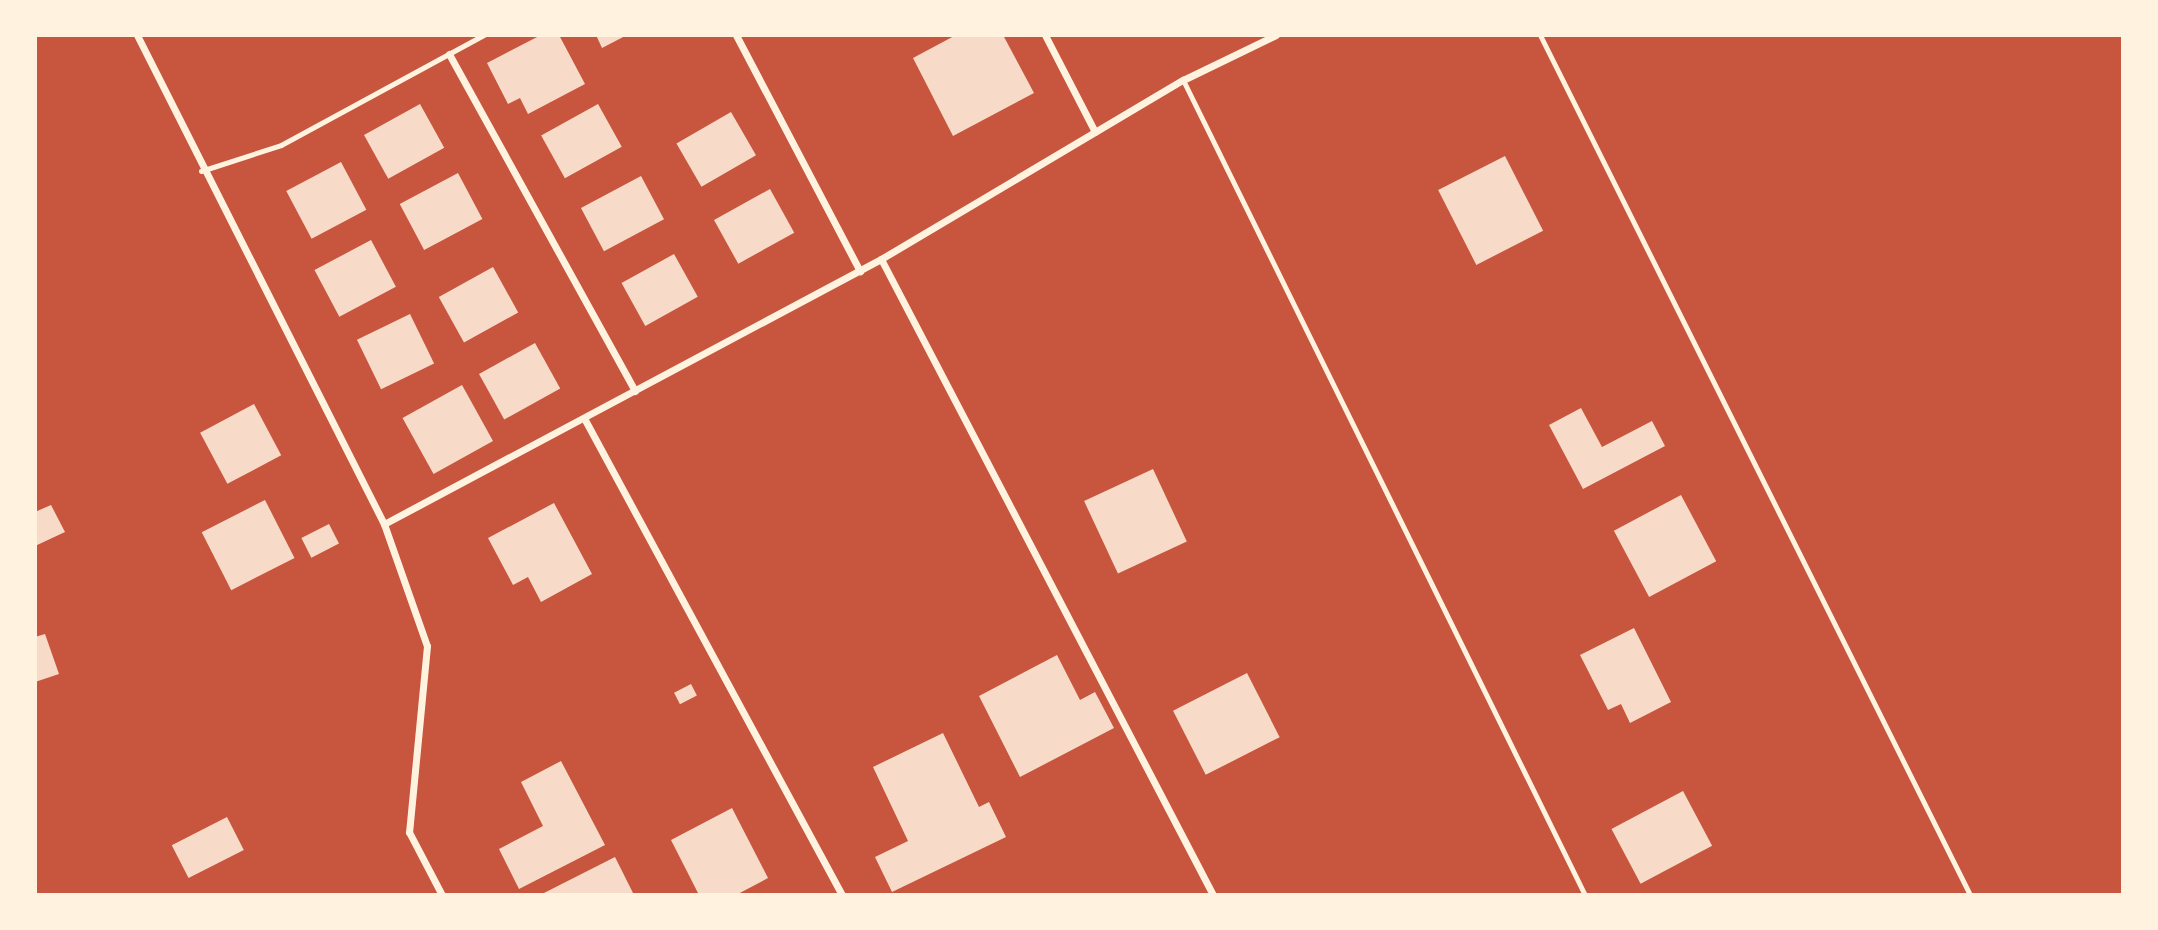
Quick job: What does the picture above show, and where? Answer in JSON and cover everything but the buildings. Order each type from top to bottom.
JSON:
[{"type":"street","points":[[137,35],[201,171],[384,524],[427,646],[409,832],[442,895]]},
{"type":"street","points":[[736,35],[860,271]]},
{"type":"street","points":[[1045,35],[1095,132]]},
{"type":"street","points":[[384,524],[881,260],[1183,80],[1276,35]]},
{"type":"street","points":[[449,54],[635,391]]},
{"type":"street","points":[[881,260],[1213,895]]},
{"type":"street","points":[[584,418],[842,895]]},
{"type":"lane","points":[[201,171],[281,145],[484,35]]},
{"type":"lane","points":[[1540,35],[1970,895]]},
{"type":"lane","points":[[1183,80],[1585,895]]}]
